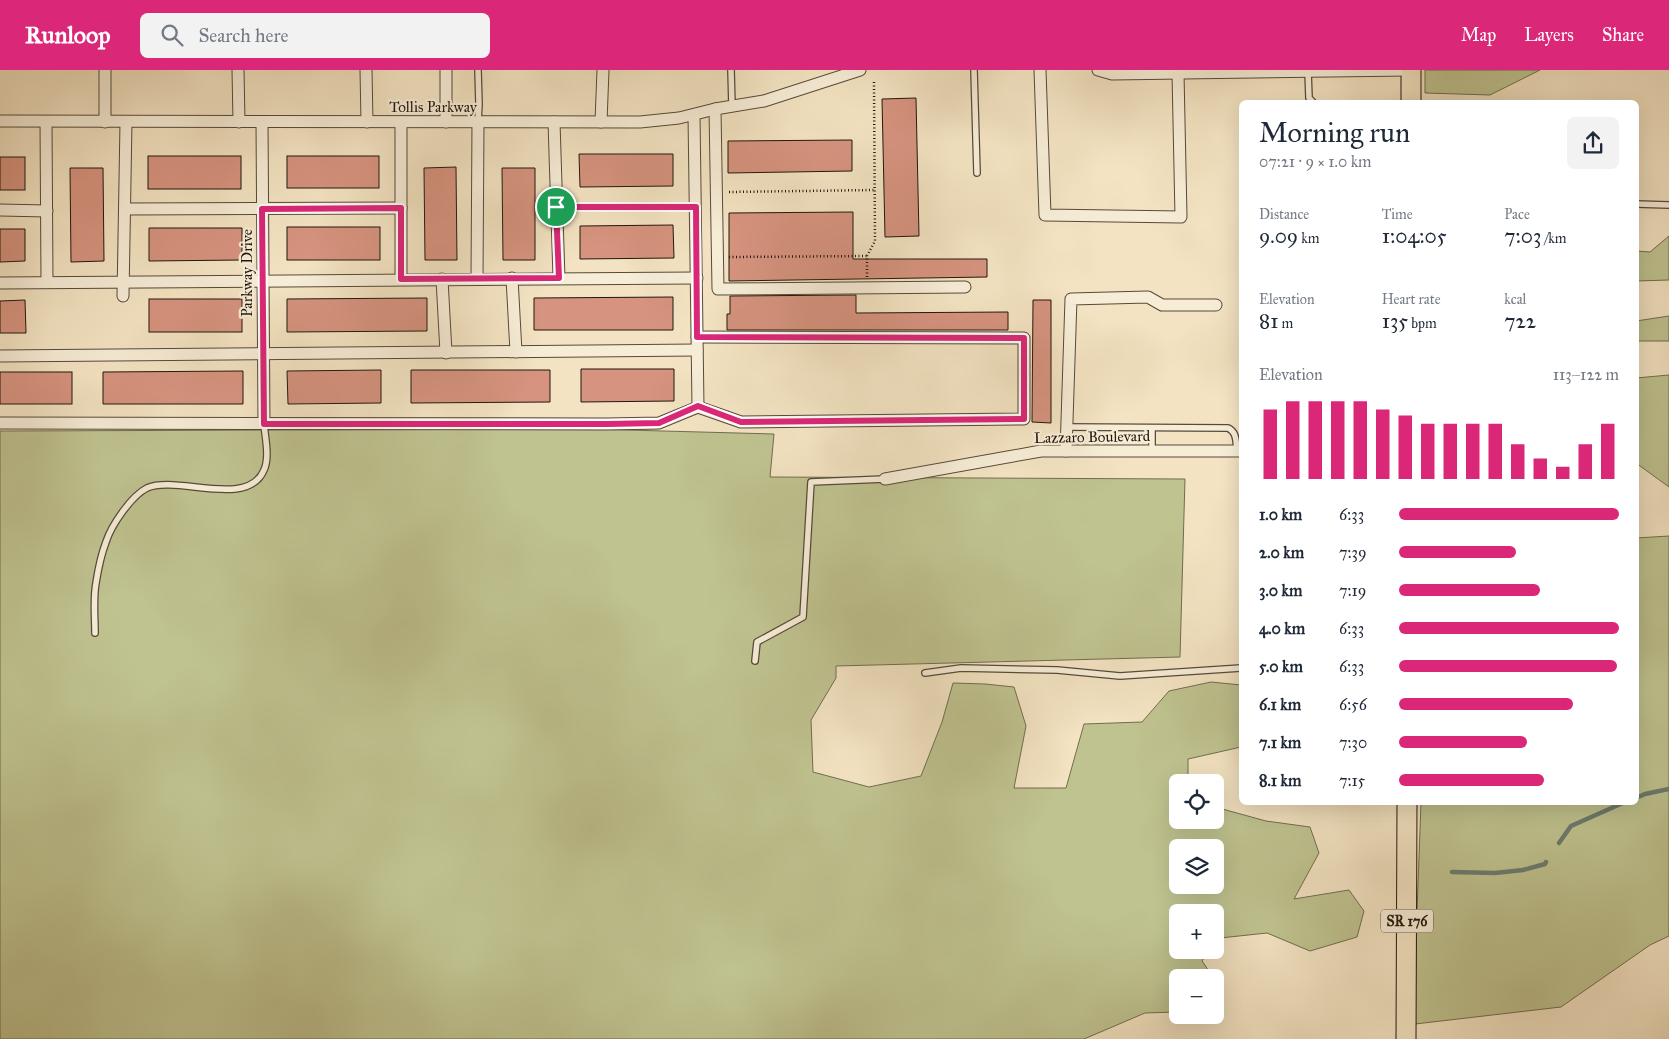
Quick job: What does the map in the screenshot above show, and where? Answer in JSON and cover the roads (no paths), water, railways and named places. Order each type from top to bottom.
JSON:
[{"type":"main road","points":[[1410,70],[1411,100]]},
{"type":"main road","name":"SR 176","points":[[1406,1039],[1407,805]]},
{"type":"street","points":[[105,70],[105,122]]},
{"type":"street","points":[[238,70],[238,122]]},
{"type":"street","points":[[366,70],[367,122]]},
{"type":"street","points":[[446,70],[446,122]]},
{"type":"street","points":[[601,122],[603,70]]},
{"type":"street","name":"Tollis Parkway","points":[[0,121],[640,122],[694,115],[715,109],[764,101],[843,73],[860,70]]},
{"type":"street","points":[[1040,70],[1045,215],[1182,216],[1178,73]]},
{"type":"street","points":[[1103,71],[1112,74],[1410,70]]},
{"type":"street","points":[[715,109],[718,289],[965,287]]},
{"type":"street","points":[[694,115],[698,406]]},
{"type":"street","points":[[46,122],[47,282]]},
{"type":"street","points":[[123,296],[126,122]]},
{"type":"street","name":"Parkway Drive","points":[[262,122],[264,424]]},
{"type":"street","points":[[401,122],[401,279]]},
{"type":"street","points":[[478,122],[478,279]]},
{"type":"street","points":[[554,122],[559,278]]},
{"type":"street","points":[[125,209],[401,208]]},
{"type":"street","points":[[0,210],[47,210]]},
{"type":"street","points":[[512,278],[516,352]]},
{"type":"street","points":[[0,283],[697,278]]},
{"type":"street","points":[[442,279],[446,353]]},
{"type":"street","points":[[1066,451],[1070,299],[1148,297],[1162,305],[1216,305]]},
{"type":"street","points":[[0,423],[659,423],[698,406],[741,422],[1024,419],[1024,338],[697,337]]},
{"type":"street","points":[[0,356],[697,350]]},
{"type":"street","name":"Lazzaro Boulevard","points":[[885,478],[1041,451],[1239,451]]},
{"type":"lane","points":[[478,70],[478,122]]},
{"type":"lane","points":[[731,70],[732,106]]},
{"type":"lane","points":[[974,70],[976,173]]},
{"type":"lane","points":[[1308,71],[1311,100]]},
{"type":"lane","points":[[1639,204],[1669,205]]},
{"type":"lane","points":[[556,207],[696,207]]},
{"type":"lane","points":[[95,633],[96,585],[106,541],[123,511],[136,496],[147,488],[178,485],[219,490],[242,488],[257,481],[265,469],[264,424]]},
{"type":"lane","points":[[1067,428],[1228,428],[1235,434],[1239,451]]},
{"type":"lane","points":[[1152,428],[1152,451]]},
{"type":"lane","points":[[756,661],[757,642],[803,616],[811,482],[885,478]]},
{"type":"lane","points":[[925,673],[961,668],[1057,670],[1120,676],[1239,668]]},
{"type":"waterway","points":[[1639,797],[1669,789]]},
{"type":"waterway","points":[[1559,843],[1571,826],[1618,805]]},
{"type":"waterway","points":[[1452,872],[1495,873],[1523,870],[1545,864],[1546,862]]}]
